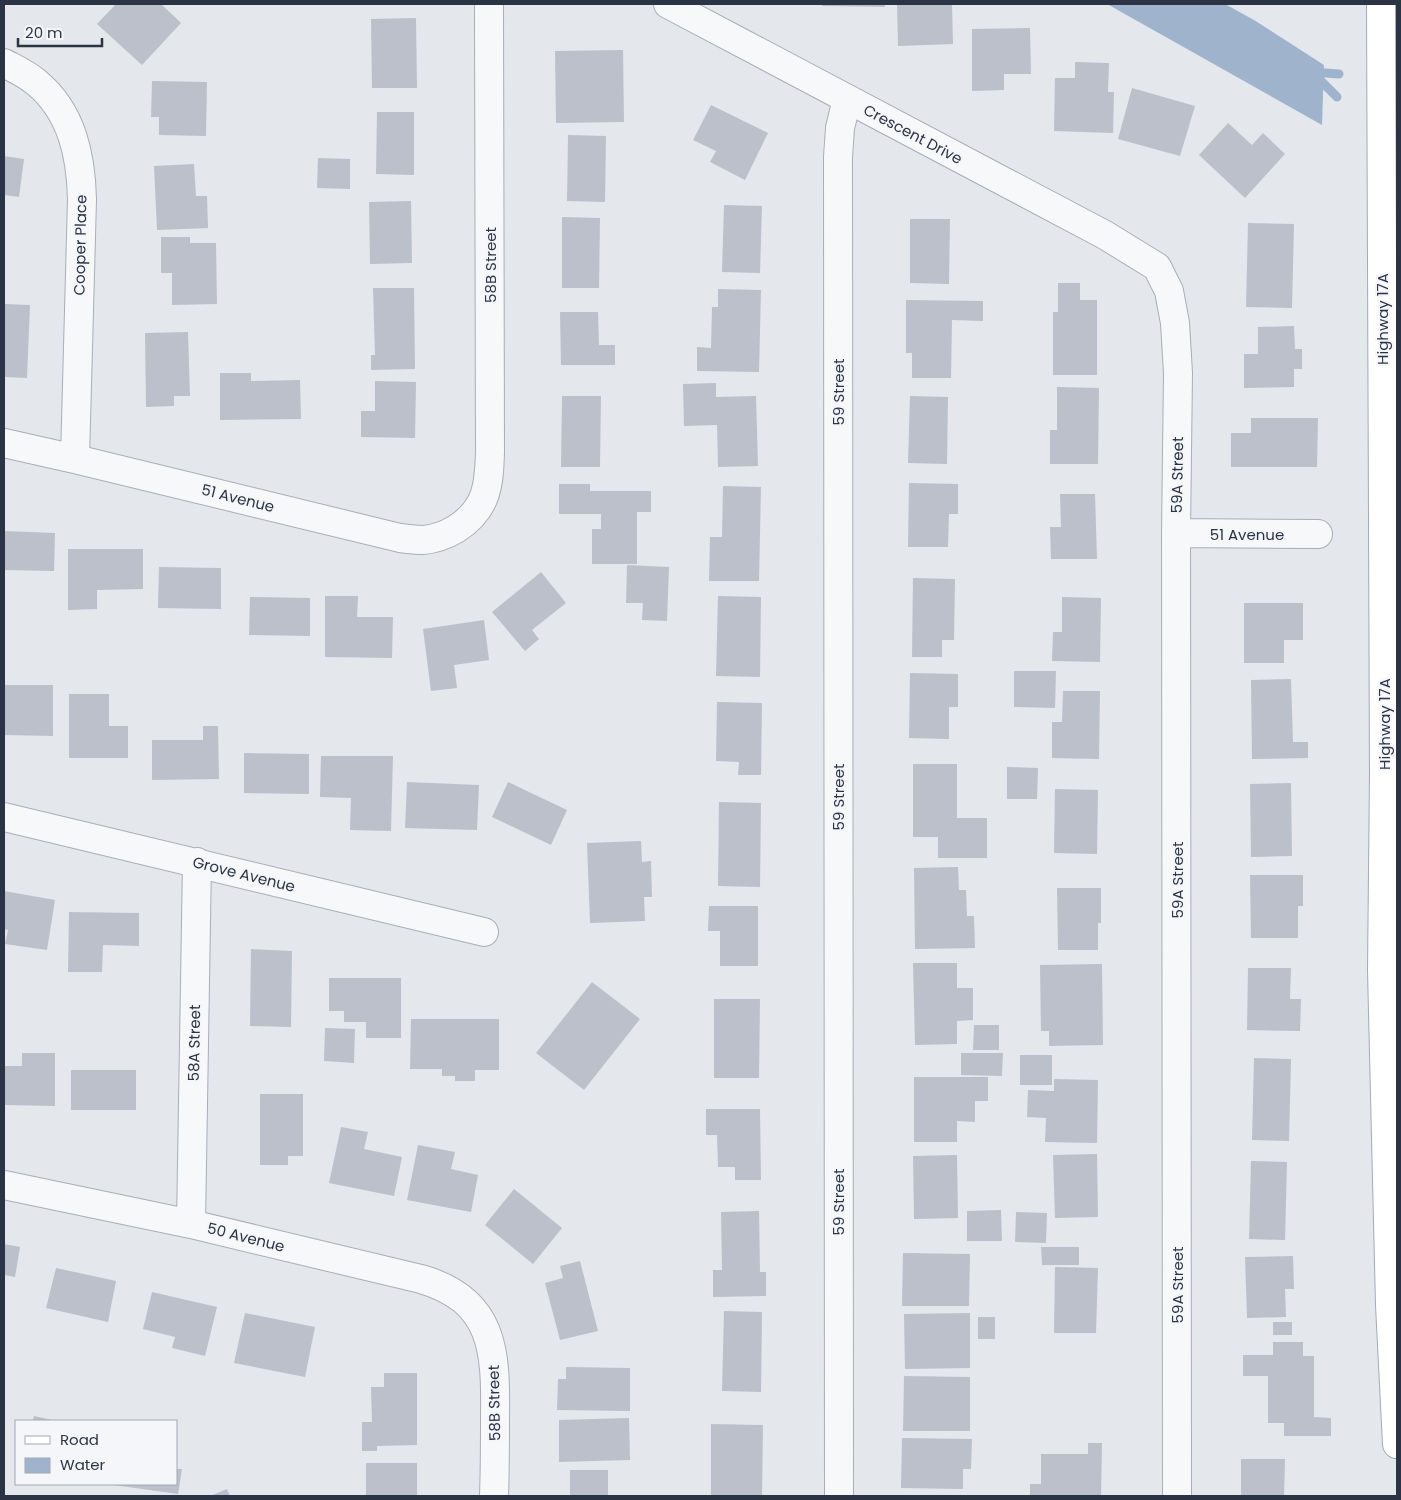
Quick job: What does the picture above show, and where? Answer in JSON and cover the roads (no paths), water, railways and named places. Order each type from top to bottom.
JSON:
[{"type":"main road","name":"Highway 17A","points":[[1381,4],[1384,774],[1382,970],[1390,1305],[1397,1444]]},
{"type":"street","name":"58B Street","points":[[469,521],[483,501],[487,486],[490,452],[489,4]]},
{"type":"street","name":"Crescent Drive","points":[[668,4],[1105,234],[1157,267]]},
{"type":"street","name":"Cooper Place","points":[[4,62],[36,81],[50,94],[72,132],[80,161],[82,199],[76,459]]},
{"type":"street","name":"59 Street","points":[[839,1496],[838,157],[840,128],[847,98]]},
{"type":"street","name":"59A Street","points":[[1157,267],[1168,291],[1175,323],[1178,365],[1176,533],[1177,1496]]},
{"type":"street","name":"51 Avenue","points":[[4,443],[400,538],[422,540],[438,538],[469,521]]},
{"type":"street","name":"51 Avenue","points":[[1176,533],[1318,534]]},
{"type":"street","name":"Grove Avenue","points":[[4,818],[197,862],[484,932]]},
{"type":"street","name":"58A Street","points":[[191,1224],[197,862]]},
{"type":"street","name":"50 Avenue","points":[[4,1184],[191,1224],[434,1283],[458,1295],[477,1314]]},
{"type":"street","name":"58B Street","points":[[477,1314],[485,1328],[489,1341],[496,1376],[494,1496]]},
{"type":"water","points":[[1107,4],[1225,4],[1254,20],[1324,65],[1322,125]]},
{"type":"waterway","points":[[1312,72],[1339,74]]},
{"type":"waterway","points":[[1316,76],[1337,97]]}]
